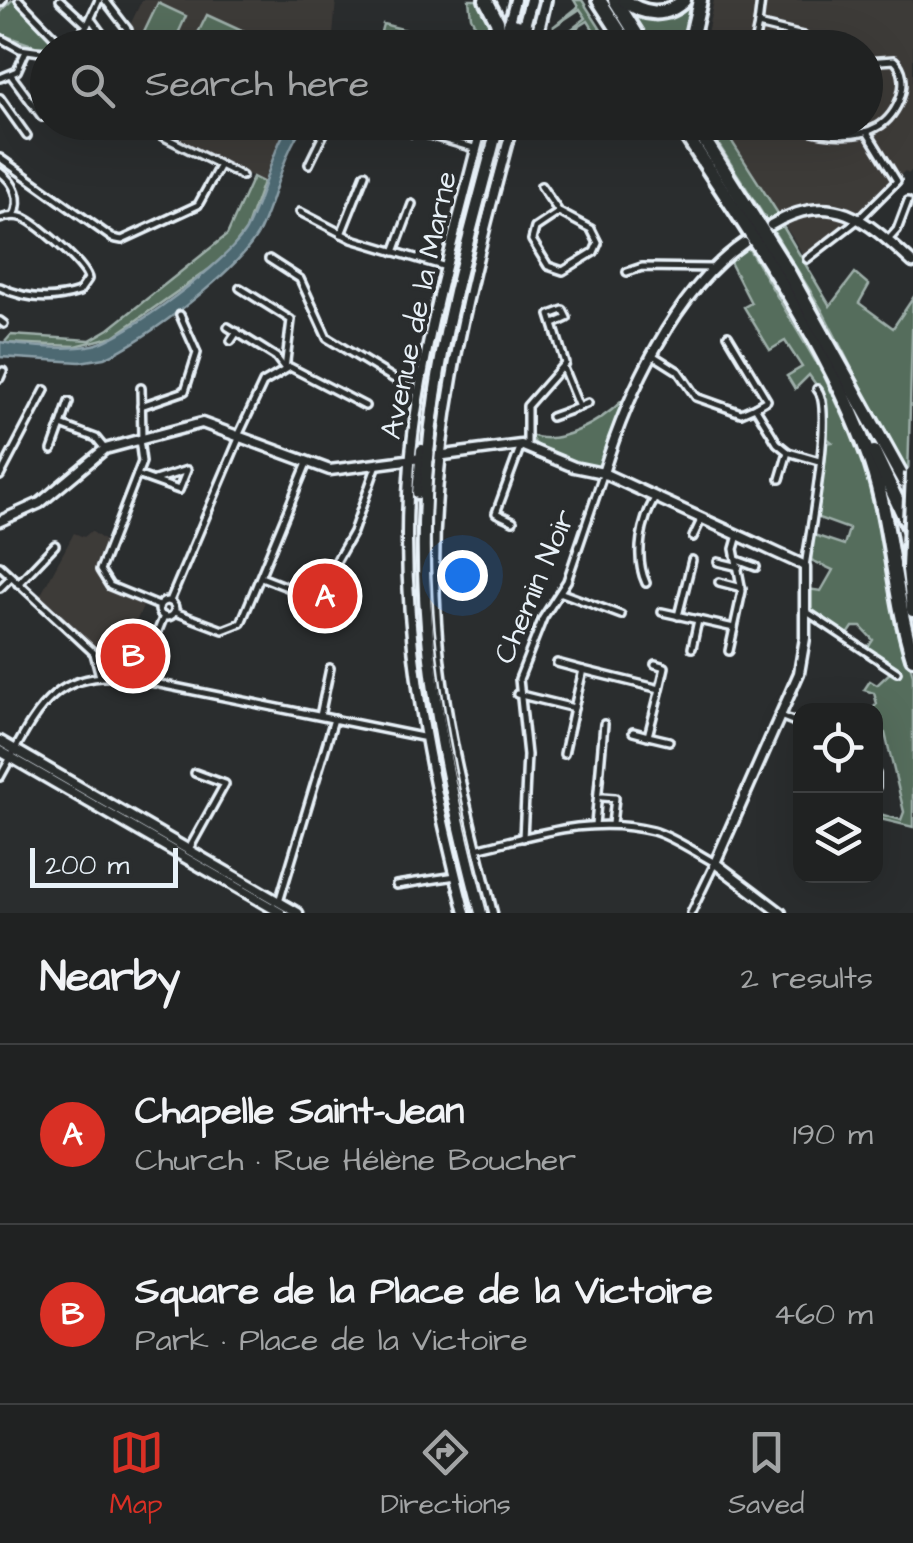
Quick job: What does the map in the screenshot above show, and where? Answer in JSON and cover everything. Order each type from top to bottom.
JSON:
[{"type":"highway","points":[[487,0],[516,26]]},
{"type":"highway","points":[[487,0],[499,30]]},
{"type":"highway","points":[[599,0],[618,30]]},
{"type":"highway","points":[[615,0],[634,30]]},
{"type":"highway","points":[[624,0],[638,10],[657,13],[684,0]]},
{"type":"highway","points":[[693,30],[700,0]]},
{"type":"highway","points":[[689,140],[776,276],[846,402],[913,537]]},
{"type":"highway","points":[[708,140],[822,331],[913,497]]},
{"type":"highway","points":[[822,331],[913,519],[911,573]]},
{"type":"highway","points":[[846,402],[879,490],[913,658]]},
{"type":"highway","points":[[913,473],[913,610]]},
{"type":"main road","points":[[516,30],[528,0]]},
{"type":"main road","points":[[516,26],[538,30],[545,0]]},
{"type":"main road","name":"Avenue de la Marne","points":[[478,913],[440,748],[422,574],[424,460],[442,353],[491,140]]},
{"type":"street","points":[[19,0],[48,30]]},
{"type":"street","points":[[60,0],[96,30]]},
{"type":"street","points":[[84,30],[102,0],[128,30]]},
{"type":"street","points":[[513,30],[515,0]]},
{"type":"street","points":[[757,30],[761,0]]},
{"type":"street","points":[[758,26],[776,30]]},
{"type":"street","points":[[0,38],[30,51]]},
{"type":"street","points":[[0,78],[12,75],[23,62],[26,50]]},
{"type":"street","points":[[883,61],[896,60],[905,83],[890,116],[883,121]]},
{"type":"street","points":[[12,75],[30,100]]},
{"type":"street","points":[[0,98],[27,136]]},
{"type":"street","points":[[170,140],[242,176]]},
{"type":"street","points":[[309,164],[320,140]]},
{"type":"street","points":[[443,140],[477,149]]},
{"type":"street","name":"Avenue de la Marne","points":[[479,140],[419,394],[434,536],[436,629],[448,726],[492,913]]},
{"type":"street","name":"Avenue de la Marne","points":[[465,913],[422,736],[408,596],[424,460],[509,140]]},
{"type":"street","points":[[807,260],[860,218],[897,181],[872,140]]},
{"type":"street","points":[[0,158],[112,238],[122,240],[198,206],[220,165]]},
{"type":"street","points":[[0,172],[12,183],[18,200],[14,216]]},
{"type":"street","points":[[341,234],[365,174]]},
{"type":"street","points":[[540,186],[559,212],[591,229],[598,245],[563,272],[548,266],[532,240],[536,228],[559,212]]},
{"type":"street","points":[[888,240],[898,230],[908,200]]},
{"type":"street","points":[[394,252],[412,204]]},
{"type":"street","points":[[771,226],[818,209],[860,218],[913,262]]},
{"type":"street","points":[[300,212],[341,234],[447,267]]},
{"type":"street","points":[[0,218],[14,216],[29,221],[78,259],[87,270],[88,282],[76,294],[53,298],[20,295],[0,286]]},
{"type":"street","points":[[604,473],[651,354],[685,302],[744,243]]},
{"type":"street","points":[[269,260],[300,279],[325,336],[419,394]]},
{"type":"street","points":[[627,272],[642,267],[715,268]]},
{"type":"street","points":[[240,288],[290,318],[293,332],[286,369]]},
{"type":"street","points":[[142,406],[185,391],[197,353],[180,314]]},
{"type":"street","points":[[513,521],[496,513],[524,446],[527,406],[563,368],[566,355],[554,324]]},
{"type":"street","points":[[228,326],[276,357],[286,369]]},
{"type":"street","points":[[231,340],[236,332]]},
{"type":"street","points":[[728,336],[767,400]]},
{"type":"street","points":[[730,357],[738,352]]},
{"type":"street","points":[[651,354],[678,371],[696,397],[741,413],[775,395]]},
{"type":"street","points":[[160,606],[170,600],[261,386],[286,369],[298,368],[365,406]]},
{"type":"street","points":[[563,368],[579,406]]},
{"type":"street","points":[[138,680],[164,616],[160,606],[110,586],[100,570],[143,456],[141,388]]},
{"type":"street","points":[[0,476],[45,390]]},
{"type":"street","points":[[691,913],[801,664],[805,567],[824,402],[817,390]]},
{"type":"street","points":[[52,450],[70,402]]},
{"type":"street","points":[[552,417],[588,403]]},
{"type":"street","points":[[755,407],[777,444],[788,452],[820,461]]},
{"type":"street","points":[[0,521],[40,503],[105,449],[202,424],[334,470],[524,446],[574,468],[604,473],[805,567]]},
{"type":"street","points":[[61,425],[96,438],[105,449]]},
{"type":"street","points":[[780,479],[788,452]]},
{"type":"street","points":[[164,616],[175,612],[220,629],[233,628],[245,617],[307,463]]},
{"type":"street","points":[[260,577],[294,589],[328,576],[351,536],[376,467]]},
{"type":"street","points":[[137,474],[179,490],[187,470],[155,480]]},
{"type":"street","name":"Chemin Noir","points":[[522,838],[527,755],[517,694],[522,669],[542,622],[562,593],[604,473]]},
{"type":"street","points":[[646,583],[641,569],[641,525],[656,497]]},
{"type":"street","points":[[693,537],[702,518]]},
{"type":"street","points":[[729,651],[742,588],[738,535]]},
{"type":"street","points":[[18,584],[54,545]]},
{"type":"street","points":[[678,616],[692,560]]},
{"type":"street","points":[[718,562],[756,567]]},
{"type":"street","points":[[0,566],[96,656],[100,676]]},
{"type":"street","points":[[0,588],[11,577]]},
{"type":"street","points":[[719,582],[742,588]]},
{"type":"street","points":[[562,593],[616,616]]},
{"type":"street","points":[[170,600],[175,612]]},
{"type":"street","points":[[804,610],[897,672]]},
{"type":"street","points":[[662,612],[734,628]]},
{"type":"street","points":[[692,648],[698,620]]},
{"type":"street","points":[[557,663],[660,688]]},
{"type":"street","points":[[648,736],[665,666],[655,664]]},
{"type":"street","points":[[320,716],[330,668]]},
{"type":"street","points":[[564,754],[583,670]]},
{"type":"street","points":[[0,776],[38,710],[58,689],[82,678],[100,676],[138,680],[422,736]]},
{"type":"street","points":[[517,694],[574,708]]},
{"type":"street","points":[[780,716],[793,721]]},
{"type":"street","points":[[278,910],[334,718]]},
{"type":"street","points":[[595,825],[604,724]]},
{"type":"street","points":[[633,732],[669,741]]},
{"type":"street","points":[[0,741],[13,754],[278,910],[298,913]]},
{"type":"street","points":[[0,752],[13,754],[189,849],[278,910]]},
{"type":"street","points":[[189,849],[225,784],[195,773]]},
{"type":"street","points":[[602,797],[615,798],[612,824]]},
{"type":"street","points":[[476,849],[595,825],[657,832],[716,863],[780,913]]},
{"type":"street","points":[[396,885],[456,876]]},
{"type":"shaded area","points":[[142,0],[336,0],[333,30],[128,30]]},
{"type":"shaded area","points":[[714,0],[913,0],[913,169],[908,174],[905,171],[853,221],[804,256],[731,140],[883,140],[883,30],[708,30]]},
{"type":"shaded area","points":[[180,140],[282,140],[263,182]]},
{"type":"shaded area","points":[[91,531],[105,541],[95,566],[99,580],[143,607],[115,666],[39,598],[74,533],[84,537]]},
{"type":"green space","points":[[12,0],[17,0],[45,30],[30,30],[30,44],[0,34],[0,13]]},
{"type":"green space","points":[[469,0],[481,0],[489,11],[493,30],[478,30]]},
{"type":"green space","points":[[574,0],[582,0],[601,30],[592,30],[588,21],[571,30],[586,18],[580,9],[553,27],[578,7]]},
{"type":"green space","points":[[696,0],[688,30],[642,30],[628,7],[640,14]]},
{"type":"green space","points":[[158,3],[186,16],[180,30],[145,30]]},
{"type":"green space","points":[[207,15],[240,30],[200,30]]},
{"type":"green space","points":[[383,24],[406,30],[381,30]]},
{"type":"green space","points":[[716,140],[731,140],[779,215],[767,221]]},
{"type":"green space","points":[[253,177],[263,182],[246,230],[225,258],[114,336],[76,346],[4,343],[11,335],[90,340],[109,329],[227,235]]},
{"type":"green space","points":[[781,223],[830,306],[855,273],[869,285],[859,303],[893,328],[913,298],[908,478],[822,310],[772,229]]},
{"type":"green space","points":[[746,244],[822,372],[866,465],[897,621],[913,675],[913,827],[883,820],[883,815],[901,820],[904,812],[883,732],[883,703],[877,703],[874,693],[864,690],[870,681],[877,685],[892,671],[867,649],[873,640],[861,627],[853,627],[847,636],[807,609],[807,589],[821,591],[833,570],[811,560],[811,534],[844,545],[849,529],[813,516],[827,443],[832,442],[827,438],[827,400],[809,375],[795,389],[787,376],[802,367],[785,341],[770,350],[744,307],[751,303],[729,260]]},
{"type":"green space","points":[[622,401],[629,404],[598,467],[569,462],[549,453],[529,434],[540,438],[565,435],[591,424]]},
{"type":"water","points":[[281,140],[295,140],[260,230],[234,264],[190,302],[143,337],[104,358],[80,362],[0,357],[0,342],[70,348],[93,345],[152,313],[220,259],[246,230]]},
{"type":"tram line","points":[[532,30],[540,0]]},
{"type":"tram line","points":[[489,913],[446,720],[437,657],[431,528],[434,462],[448,361],[503,140]]},
{"type":"place","name":"Chapelle Saint-Jean","points":[[325,596]]},
{"type":"place","name":"Square de la Place de la Victoire","points":[[133,656]]}]
